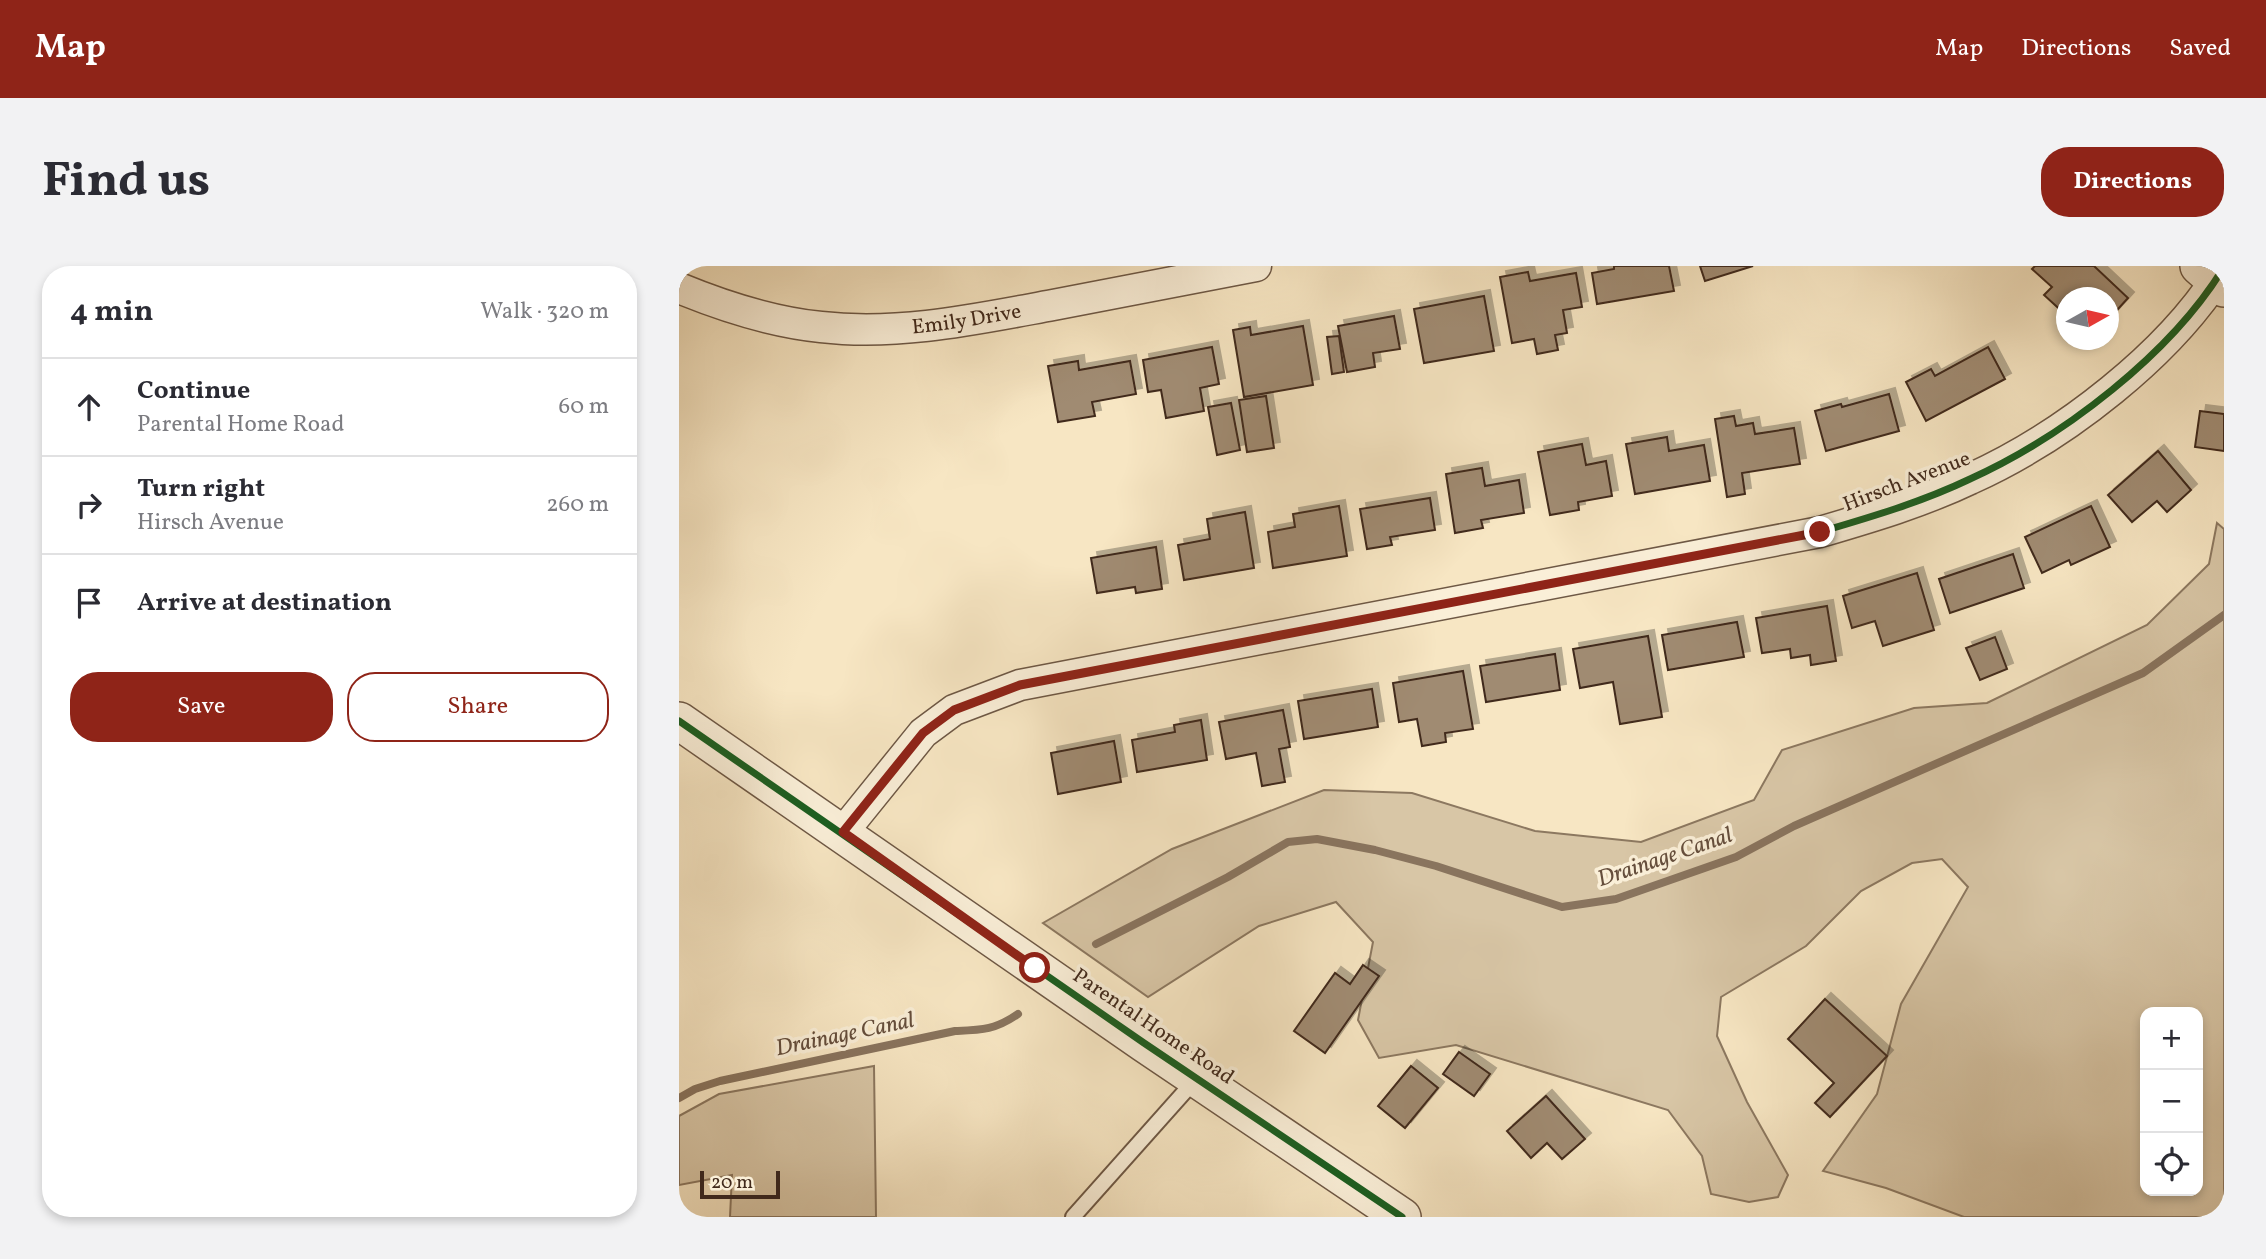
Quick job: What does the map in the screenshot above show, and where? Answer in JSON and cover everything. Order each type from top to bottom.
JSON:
[{"type":"street","name":"Emily Drive","points":[[679,288],[725,306],[771,319],[823,327],[872,329],[919,327],[972,320],[1256,266]]},
{"type":"street","name":"Hirsch Avenue","points":[[843,832],[923,733],[954,710],[1020,685],[1820,532],[1897,509],[1972,479],[2037,443],[2098,400],[2154,355],[2216,276]]},
{"type":"street","name":"Parental Home Road","points":[[679,721],[1402,1217]]},
{"type":"lane","points":[[1073,1217],[1197,1078]]},
{"type":"shaded area","points":[[2217,523],[2224,529],[2224,1217],[1964,1217],[1886,1188],[1823,1171],[1877,1094],[1901,1004],[1968,887],[1942,859],[1912,863],[1861,891],[1806,946],[1721,997],[1717,1036],[1747,1102],[1788,1175],[1778,1197],[1749,1202],[1711,1194],[1702,1156],[1668,1110],[1456,1045],[1379,1058],[1358,1020],[1373,942],[1336,902],[1259,926],[1148,997],[1043,923],[1172,849],[1324,790],[1412,793],[1535,831],[1641,842],[1754,800],[1782,750],[1914,708],[1987,703],[2147,625],[2209,564]]},
{"type":"shaded area","points":[[874,1066],[876,1217],[730,1217],[732,1175],[679,1185],[679,1116],[719,1094]]},
{"type":"building","points":[[1614,266],[1669,266],[1674,291],[1597,304],[1592,273],[1614,269]]},
{"type":"building","points":[[1700,266],[1753,266],[1705,281]]},
{"type":"building","points":[[2035,266],[2094,266],[2116,287],[2056,287],[2056,306],[2044,295],[2052,287],[2032,269]]},
{"type":"building","points":[[1528,272],[1530,281],[1576,273],[1582,307],[1563,310],[1567,333],[1555,335],[1558,350],[1537,354],[1534,339],[1512,343],[1500,277]]},
{"type":"building","points":[[2119,290],[2128,298],[2119,308]]},
{"type":"building","points":[[1484,296],[1494,351],[1424,363],[1414,309]]},
{"type":"building","points":[[1394,316],[1400,349],[1373,353],[1375,367],[1347,372],[1338,326]]},
{"type":"building","points":[[1303,326],[1313,385],[1244,397],[1233,330],[1250,327],[1251,335]]},
{"type":"building","points":[[1339,336],[1344,372],[1332,374],[1327,337]]},
{"type":"building","points":[[1212,347],[1219,384],[1200,388],[1204,411],[1166,418],[1161,390],[1148,392],[1143,360]]},
{"type":"building","points":[[1988,347],[2005,379],[1926,421],[1906,382],[1931,369],[1935,376]]},
{"type":"building","points":[[1078,361],[1079,370],[1130,361],[1136,394],[1092,402],[1095,416],[1058,422],[1048,366]]},
{"type":"building","points":[[1889,394],[1899,431],[1826,451],[1815,411],[1841,404],[1842,407]]},
{"type":"building","points":[[1266,396],[1274,448],[1247,452],[1239,400]]},
{"type":"building","points":[[1231,403],[1240,450],[1217,455],[1208,407]]},
{"type":"building","points":[[2200,411],[2224,414],[2224,451],[2195,447]]},
{"type":"building","points":[[1734,416],[1736,426],[1753,423],[1755,434],[1794,428],[1800,464],[1742,473],[1745,494],[1727,497],[1715,419]]},
{"type":"building","points":[[1667,437],[1669,451],[1704,445],[1710,481],[1635,494],[1626,444]]},
{"type":"building","points":[[1582,444],[1586,465],[1606,461],[1612,496],[1578,502],[1579,510],[1550,515],[1538,452]]},
{"type":"building","points":[[2158,451],[2191,490],[2167,512],[2157,501],[2132,522],[2108,495]]},
{"type":"building","points":[[1482,468],[1485,486],[1519,480],[1524,513],[1481,520],[1483,528],[1455,533],[1446,474]]},
{"type":"building","points":[[1430,498],[1435,530],[1390,537],[1392,545],[1367,549],[1360,509]]},
{"type":"building","points":[[1339,506],[1347,556],[1273,568],[1268,532],[1295,527],[1293,514]]},
{"type":"building","points":[[2091,506],[2110,547],[2071,565],[2069,560],[2042,573],[2025,537]]},
{"type":"building","points":[[1245,512],[1254,568],[1184,580],[1178,545],[1210,539],[1207,519]]},
{"type":"building","points":[[1156,547],[1162,589],[1136,593],[1135,587],[1097,593],[1091,558]]},
{"type":"building","points":[[2013,554],[2024,588],[1950,613],[1939,579]]},
{"type":"building","points":[[1917,573],[1934,630],[1883,646],[1875,621],[1852,628],[1843,596]]},
{"type":"building","points":[[1827,606],[1836,661],[1811,665],[1810,655],[1791,658],[1790,649],[1762,653],[1756,618]]},
{"type":"building","points":[[1737,622],[1744,657],[1668,670],[1662,635]]},
{"type":"building","points":[[1648,636],[1662,717],[1620,724],[1613,682],[1580,688],[1573,649]]},
{"type":"building","points":[[1995,637],[2007,669],[1980,680],[1966,648]]},
{"type":"building","points":[[1555,654],[1560,690],[1486,702],[1480,666]]},
{"type":"building","points":[[1463,671],[1473,729],[1445,733],[1446,742],[1422,746],[1417,719],[1399,722],[1393,683]]},
{"type":"building","points":[[1372,689],[1378,727],[1304,739],[1298,701]]},
{"type":"building","points":[[1283,710],[1290,747],[1279,749],[1285,782],[1262,786],[1256,753],[1226,759],[1219,722]]},
{"type":"building","points":[[1201,720],[1207,760],[1137,772],[1132,740],[1175,732],[1174,725]]},
{"type":"building","points":[[1114,741],[1121,782],[1058,794],[1051,753]]},
{"type":"building","points":[[1363,965],[1379,976],[1325,1053],[1294,1031],[1335,973],[1350,984]]},
{"type":"building","points":[[1825,999],[1887,1056],[1830,1117],[1815,1103],[1834,1083],[1788,1039]]},
{"type":"building","points":[[1459,1052],[1490,1074],[1474,1096],[1443,1074]]},
{"type":"building","points":[[1411,1066],[1438,1088],[1405,1128],[1378,1106]]},
{"type":"building","points":[[1546,1096],[1585,1139],[1562,1159],[1547,1143],[1531,1158],[1507,1131]]},
{"type":"waterway","name":"Drainage Canal","points":[[1096,944],[1228,877],[1288,842],[1317,839],[1375,850],[1436,866],[1562,907],[1616,899],[1736,857],[1794,826],[2143,673],[2224,615]]},
{"type":"waterway","name":"Drainage Canal","points":[[679,1098],[695,1089],[720,1081],[955,1031],[988,1028],[1018,1014]]},
{"type":"cycle path","points":[[843,832],[923,733],[954,710],[1020,685],[1820,532],[1933,495],[1970,479],[2041,440],[2112,390],[2175,331],[2224,267]]},
{"type":"cycle path","points":[[679,721],[1144,1043],[1402,1217]]},
{"type":"route","points":[[1035,968],[843,832],[923,733],[954,710],[1020,685],[1820,532]]}]
